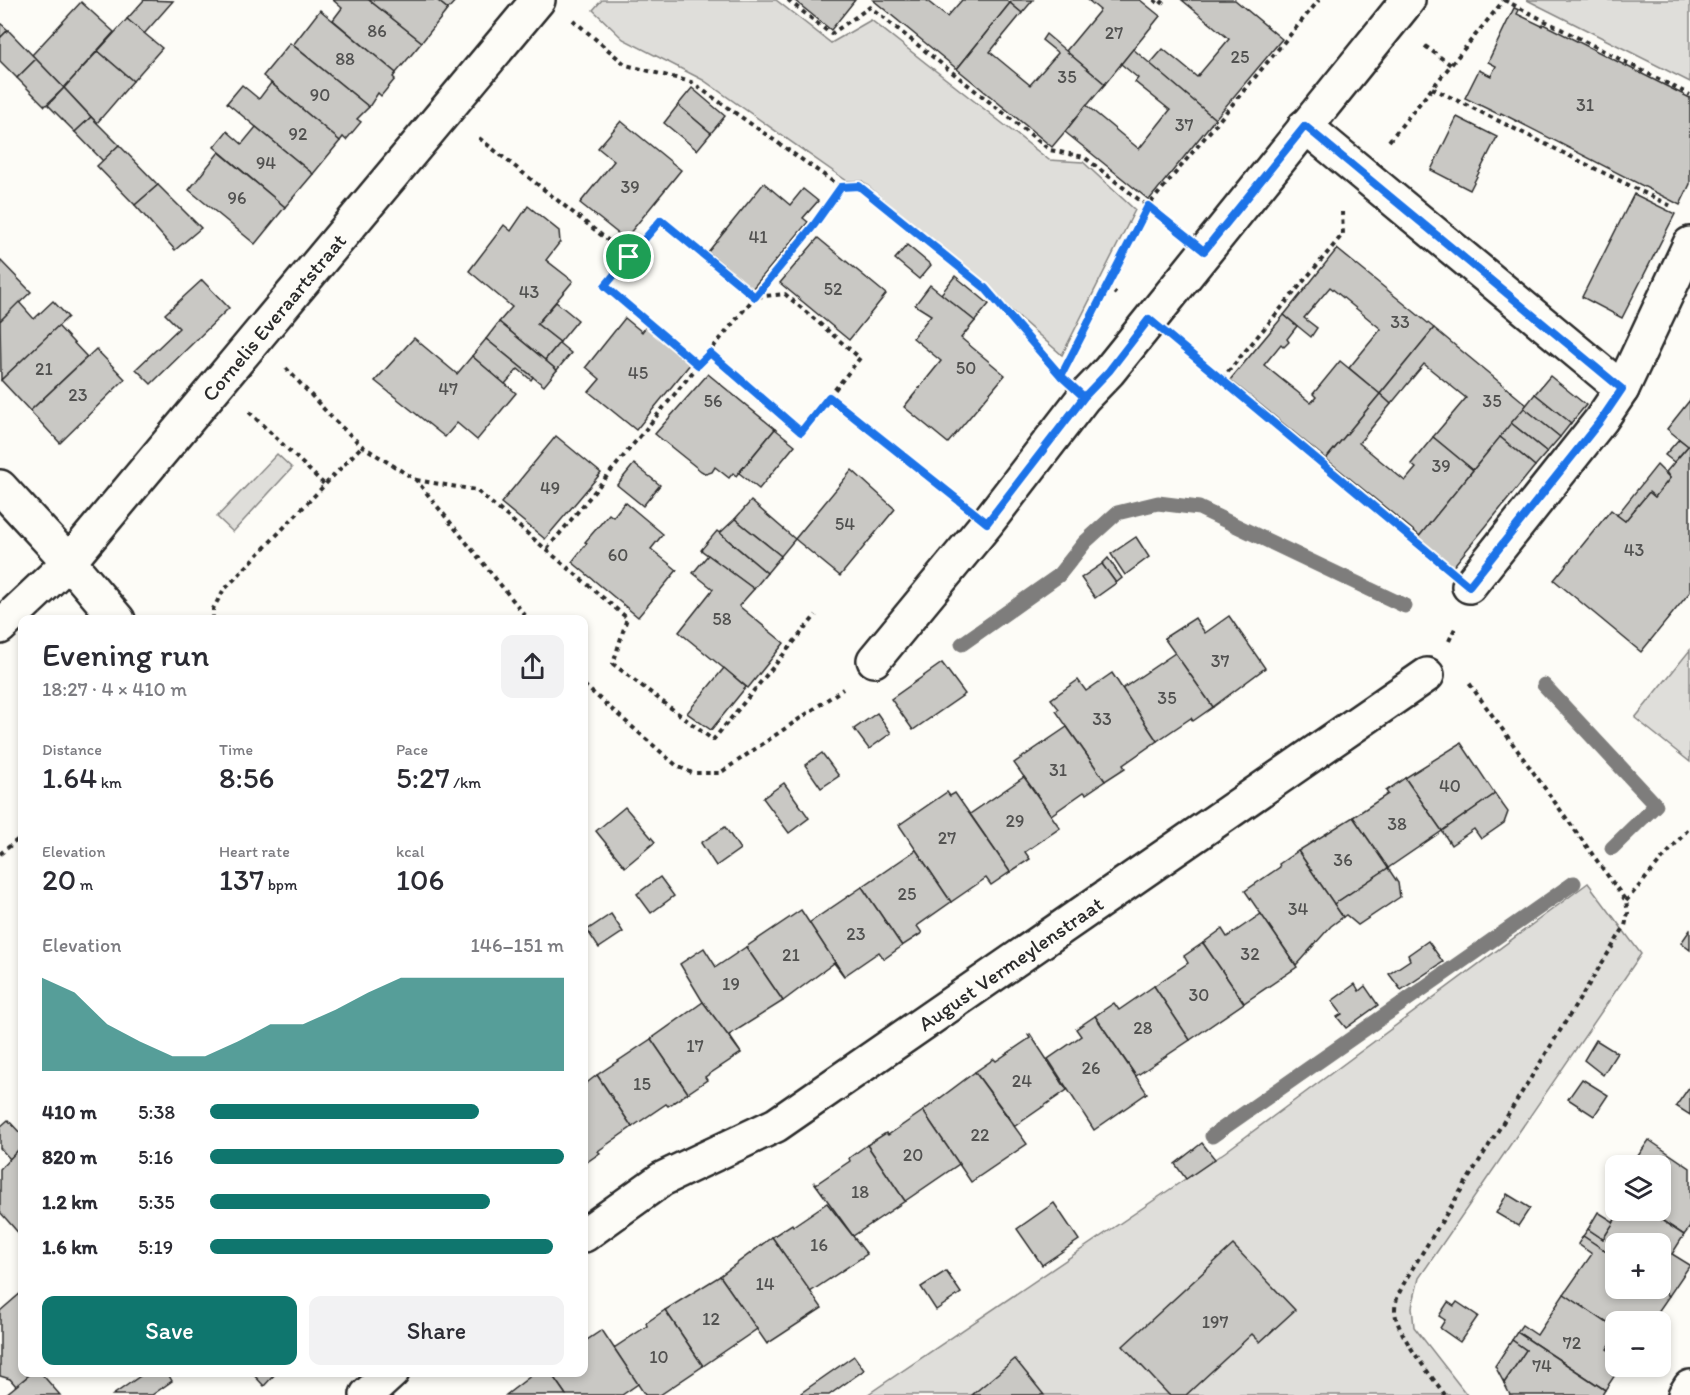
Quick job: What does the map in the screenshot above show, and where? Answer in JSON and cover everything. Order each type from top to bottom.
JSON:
[{"type":"street","points":[[874,660],[987,523],[1084,397],[1109,371],[1408,0]]},
{"type":"street","name":"Cornelis Everaartstraat","points":[[0,627],[69,562],[445,111],[552,7]]},
{"type":"street","points":[[1305,126],[1622,389]]},
{"type":"street","points":[[1469,586],[1601,420],[1622,389],[1690,244]]},
{"type":"street","points":[[0,487],[114,615]]},
{"type":"street","name":"August Vermeylenstraat","points":[[588,1232],[662,1179],[776,1125],[1436,663]]},
{"type":"street","points":[[368,1395],[387,1377]]},
{"type":"street","points":[[1685,1395],[1690,1387]]},
{"type":"path","points":[[788,0],[831,34],[870,7],[1050,150],[1084,156],[1204,251]]},
{"type":"path","points":[[1154,0],[1160,5],[1164,0]]},
{"type":"path","points":[[1081,336],[1148,206],[1319,0]]},
{"type":"path","points":[[1222,379],[1343,234],[1342,210],[1363,174],[1504,0],[1690,95]]},
{"type":"path","points":[[552,7],[626,65],[692,82],[841,187],[859,186],[985,288],[1061,376],[1084,397]]},
{"type":"path","points":[[1432,87],[1680,210]]},
{"type":"path","points":[[445,111],[629,257]]},
{"type":"path","points":[[547,549],[814,225],[841,187]]},
{"type":"path","points":[[698,365],[605,286],[661,220],[755,297],[785,294],[860,358],[801,432],[710,353]]},
{"type":"path","points":[[1107,287],[1222,379],[1469,586],[1471,593],[1468,601],[1436,663],[1483,701],[1626,901],[1628,913],[1625,926],[1406,1278],[1397,1298],[1395,1309],[1398,1326],[1445,1395]]},
{"type":"path","points":[[257,335],[334,420],[362,446],[416,480],[525,615]]},
{"type":"path","points":[[218,382],[325,485]]},
{"type":"path","points":[[829,397],[987,523]]},
{"type":"path","points":[[213,615],[213,609],[223,591],[362,446]]},
{"type":"path","points":[[416,480],[476,490],[627,618],[613,664],[713,740],[816,615]]},
{"type":"path","points":[[588,688],[677,766],[692,773],[720,773],[839,693],[874,660]]},
{"type":"path","points":[[1626,901],[1690,827]]},
{"type":"path","points":[[0,854],[18,839]]},
{"type":"shaded area","points":[[602,0],[776,0],[831,43],[871,20],[1049,160],[1083,162],[1135,210],[1062,355],[862,181],[847,181],[703,80],[623,39],[593,10]]},
{"type":"shaded area","points":[[1527,0],[1690,0],[1690,82]]},
{"type":"shaded area","points":[[277,454],[292,468],[233,532],[217,517]]},
{"type":"shaded area","points":[[1690,650],[1690,762],[1635,718]]},
{"type":"shaded area","points":[[1588,883],[1641,954],[1419,1278],[1412,1307],[1414,1327],[1467,1395],[867,1395],[1225,1152]]},
{"type":"building","points":[[144,0],[173,1],[144,34],[127,19]]},
{"type":"building","points":[[333,0],[369,0],[422,42],[396,73],[333,20],[342,8]]},
{"type":"building","points":[[369,0],[437,0],[448,9],[422,42]]},
{"type":"building","points":[[437,0],[456,0],[448,9]]},
{"type":"building","points":[[794,0],[855,0],[831,30]]},
{"type":"building","points":[[873,0],[926,0],[947,17],[962,0],[1007,0],[1010,3],[957,69]]},
{"type":"building","points":[[1013,0],[1033,0],[1022,13],[1010,3]]},
{"type":"building","points":[[1088,0],[1140,0],[1160,16],[1105,84],[1066,51],[1100,10]]},
{"type":"building","points":[[1182,0],[1235,0],[1282,39],[1215,119],[1150,64],[1163,49],[1197,77],[1229,39]]},
{"type":"building","points":[[81,2],[114,32],[64,88],[32,55]]},
{"type":"building","points":[[1010,3],[1022,13],[990,52],[1030,85],[1058,53],[1042,40],[1046,34],[1105,84],[1052,147],[957,69]]},
{"type":"building","points":[[1514,8],[1519,10],[1517,14],[1542,26],[1543,24],[1690,98],[1690,184],[1680,205],[1501,113],[1500,115],[1465,98],[1479,70],[1491,76],[1496,66],[1488,62]]},
{"type":"building","points":[[320,10],[396,73],[393,77],[395,79],[381,96],[378,93],[369,107],[293,45]]},
{"type":"building","points":[[127,19],[162,48],[133,81],[98,51]]},
{"type":"building","points":[[0,23],[8,30],[0,38]]},
{"type":"building","points":[[8,30],[36,59],[17,78],[0,61],[0,38]]},
{"type":"building","points":[[290,43],[369,107],[357,119],[361,122],[346,140],[343,137],[340,141],[263,76]]},
{"type":"building","points":[[1133,49],[1215,119],[1149,200],[1065,132],[1086,105],[1139,149],[1170,110],[1135,82],[1138,78],[1121,64]]},
{"type":"building","points":[[98,51],[133,81],[97,123],[64,88]]},
{"type":"building","points":[[36,59],[64,88],[45,106],[17,78]]},
{"type":"building","points":[[271,83],[340,141],[313,174],[227,103],[242,85],[259,99]]},
{"type":"building","points":[[64,88],[91,117],[75,132],[48,105]]},
{"type":"building","points":[[692,88],[725,116],[711,133],[678,105]]},
{"type":"building","points":[[678,105],[711,133],[697,150],[664,123]]},
{"type":"building","points":[[91,117],[119,145],[103,161],[75,132]]},
{"type":"building","points":[[1457,117],[1497,137],[1470,190],[1431,170]]},
{"type":"building","points":[[621,121],[681,170],[625,239],[580,203],[614,161],[598,148]]},
{"type":"building","points":[[256,127],[313,174],[285,207],[214,147],[227,131],[242,144]]},
{"type":"building","points":[[119,145],[158,185],[135,205],[97,166]]},
{"type":"building","points":[[219,152],[285,207],[255,244],[189,190]]},
{"type":"building","points":[[764,183],[790,205],[803,189],[818,201],[803,218],[808,222],[752,289],[708,252]]},
{"type":"building","points":[[158,185],[201,228],[175,250],[135,205]]},
{"type":"building","points":[[1634,194],[1675,214],[1622,318],[1582,297]]},
{"type":"building","points":[[528,206],[559,231],[560,242],[546,260],[573,281],[537,324],[560,342],[545,360],[499,322],[512,307],[469,271],[504,225],[511,231]]},
{"type":"building","points":[[818,238],[886,294],[849,340],[780,283]]},
{"type":"building","points":[[907,245],[931,265],[919,279],[895,259]]},
{"type":"building","points":[[1337,249],[1434,328],[1380,394],[1349,368],[1381,329],[1330,287],[1304,318],[1317,328],[1311,337],[1284,315]]},
{"type":"building","points":[[0,260],[31,292],[0,321]]},
{"type":"building","points":[[955,276],[989,304],[975,321],[941,294]]},
{"type":"building","points":[[202,280],[229,308],[151,384],[136,369],[179,328],[165,314]]},
{"type":"building","points":[[930,285],[975,321],[961,338],[1005,375],[948,443],[904,407],[941,361],[913,338],[931,315],[915,305]]},
{"type":"building","points":[[53,301],[68,317],[1,380],[0,321],[19,302],[34,319]]},
{"type":"building","points":[[556,302],[578,320],[560,342],[537,324]]},
{"type":"building","points":[[1284,315],[1297,326],[1287,339],[1289,342],[1284,347],[1281,344],[1264,365],[1311,403],[1316,397],[1313,394],[1340,361],[1380,394],[1326,459],[1230,380]]},
{"type":"building","points":[[625,318],[642,332],[648,324],[691,363],[636,430],[589,392],[600,379],[586,367]]},
{"type":"building","points":[[499,322],[557,370],[544,386],[486,339]]},
{"type":"building","points":[[58,326],[87,357],[30,411],[1,380]]},
{"type":"building","points":[[1434,328],[1527,405],[1473,470],[1433,437],[1466,398],[1424,364],[1391,404],[1380,394]]},
{"type":"building","points":[[414,338],[457,374],[472,356],[516,393],[477,440],[457,423],[445,437],[375,381]]},
{"type":"building","points":[[486,339],[533,377],[531,380],[518,369],[505,384],[472,356]]},
{"type":"building","points":[[559,343],[571,353],[557,370],[545,360]]},
{"type":"building","points":[[96,349],[125,379],[60,443],[30,411]]},
{"type":"building","points":[[708,374],[775,429],[736,476],[733,473],[729,478],[715,467],[712,472],[706,474],[655,434]]},
{"type":"building","points":[[1550,376],[1586,405],[1571,423],[1535,394]]},
{"type":"building","points":[[1380,394],[1391,404],[1359,443],[1405,481],[1416,468],[1411,464],[1433,437],[1473,470],[1420,536],[1326,459]]},
{"type":"building","points":[[1535,394],[1571,423],[1560,437],[1524,408]]},
{"type":"building","points":[[1690,400],[1690,592],[1641,652],[1554,580],[1611,510],[1625,521],[1649,492],[1655,497],[1670,478],[1666,472],[1688,446],[1667,429]]},
{"type":"building","points":[[1524,408],[1560,437],[1547,452],[1511,423]]},
{"type":"building","points":[[1511,423],[1547,452],[1535,466],[1500,437]]},
{"type":"building","points":[[775,429],[795,445],[759,489],[739,473]]},
{"type":"building","points":[[556,436],[601,473],[545,539],[501,503]]},
{"type":"building","points":[[1500,437],[1535,466],[1452,568],[1417,539]]},
{"type":"building","points":[[1679,439],[1688,446],[1674,462],[1665,455]]},
{"type":"building","points":[[634,464],[660,485],[643,506],[617,485]]},
{"type":"building","points":[[1657,465],[1670,478],[1655,497],[1649,492],[1625,521],[1617,515]]},
{"type":"building","points":[[852,470],[895,509],[840,576],[795,539]]},
{"type":"building","points":[[751,501],[795,539],[781,556],[735,519]]},
{"type":"building","points":[[625,502],[663,534],[651,549],[677,570],[638,617],[572,562],[587,543],[585,542],[609,514],[613,517]]},
{"type":"building","points":[[735,519],[781,556],[767,573],[720,533]]},
{"type":"building","points":[[717,531],[767,573],[754,589],[701,550]]},
{"type":"building","points":[[1136,537],[1149,557],[1125,575],[1111,554]]},
{"type":"building","points":[[708,555],[754,589],[739,606],[784,643],[748,688],[679,632],[713,589],[693,573]]},
{"type":"building","points":[[1108,558],[1122,578],[1116,583],[1102,564]]},
{"type":"building","points":[[1102,564],[1116,583],[1095,598],[1081,578]]},
{"type":"building","points":[[1229,616],[1265,668],[1213,707],[1164,638],[1195,618],[1205,633]]},
{"type":"building","points":[[1175,653],[1213,707],[1193,721],[1191,718],[1157,741],[1122,689]]},
{"type":"building","points":[[942,663],[965,694],[913,730],[891,699]]},
{"type":"building","points":[[724,668],[746,687],[711,730],[687,713]]},
{"type":"building","points":[[1112,673],[1157,741],[1123,765],[1125,768],[1105,781],[1056,711],[1059,709],[1051,699],[1078,680],[1086,691]]},
{"type":"building","points":[[877,713],[891,733],[869,749],[854,729]]},
{"type":"building","points":[[1067,727],[1105,781],[1086,794],[1084,792],[1051,815],[1014,763]]},
{"type":"building","points":[[1461,743],[1495,794],[1442,831],[1405,778]]},
{"type":"building","points":[[822,753],[839,776],[821,788],[805,765]]},
{"type":"building","points":[[1024,777],[1060,828],[1025,852],[1030,859],[1010,872],[970,814]]},
{"type":"building","points":[[1405,778],[1442,831],[1388,868],[1353,817],[1388,794],[1386,791]]},
{"type":"building","points":[[784,783],[809,818],[789,833],[763,798]]},
{"type":"building","points":[[947,792],[950,796],[955,793],[1010,872],[991,885],[986,878],[951,902],[899,825]]},
{"type":"building","points":[[1495,794],[1508,812],[1504,823],[1481,839],[1474,829],[1451,845],[1442,831]]},
{"type":"building","points":[[625,807],[655,842],[625,867],[596,831]]},
{"type":"building","points":[[1353,817],[1388,868],[1334,904],[1298,851]]},
{"type":"building","points":[[725,827],[740,849],[716,866],[701,843]]},
{"type":"building","points":[[916,850],[951,902],[917,926],[922,933],[902,946],[862,887]]},
{"type":"building","points":[[1298,851],[1343,917],[1331,926],[1296,965],[1245,891],[1280,867],[1279,864]]},
{"type":"building","points":[[1388,868],[1398,883],[1400,897],[1358,925],[1346,915],[1343,917],[1334,904]]},
{"type":"building","points":[[660,877],[674,896],[651,913],[637,894]]},
{"type":"building","points":[[862,887],[902,946],[884,959],[879,952],[844,976],[809,923]]},
{"type":"building","points":[[801,910],[844,976],[834,963],[783,1001],[746,947]]},
{"type":"building","points":[[611,914],[623,932],[599,948],[588,929]]},
{"type":"building","points":[[1261,914],[1297,967],[1244,1003],[1203,943],[1222,929],[1227,937]]},
{"type":"building","points":[[1690,930],[1690,950],[1681,943]]},
{"type":"building","points":[[1428,941],[1443,962],[1401,990],[1389,974],[1410,960],[1408,955]]},
{"type":"building","points":[[1203,943],[1244,1003],[1190,1040],[1154,986],[1188,963],[1184,956]]},
{"type":"building","points":[[746,947],[783,1001],[729,1035],[741,1053],[703,1002],[680,964],[704,948],[716,967]]},
{"type":"building","points":[[1355,984],[1359,991],[1365,986],[1378,1005],[1346,1028],[1337,1017],[1342,1014],[1332,1001]]},
{"type":"building","points":[[1154,986],[1190,1040],[1136,1076],[1095,1016],[1114,1003],[1119,1010]]},
{"type":"building","points":[[703,1002],[741,1053],[705,1077],[707,1080],[688,1093],[651,1039]]},
{"type":"building","points":[[1095,1016],[1147,1093],[1094,1130],[1048,1059],[1081,1036],[1076,1029]]},
{"type":"building","points":[[1030,1034],[1067,1090],[1015,1126],[975,1072],[1030,1038],[1028,1035]]},
{"type":"building","points":[[651,1039],[688,1093],[668,1106],[666,1104],[632,1127],[597,1075]]},
{"type":"building","points":[[1596,1040],[1617,1053],[1603,1075],[1584,1060]]},
{"type":"building","points":[[975,1072],[1027,1144],[971,1182],[923,1111]]},
{"type":"building","points":[[597,1075],[632,1127],[598,1151],[600,1153],[588,1161],[588,1082]]},
{"type":"building","points":[[1582,1079],[1608,1095],[1594,1116],[1568,1099]]},
{"type":"building","points":[[1690,1086],[1690,1115],[1676,1106]]},
{"type":"building","points":[[923,1111],[959,1164],[905,1201],[867,1145],[886,1133],[888,1135]]},
{"type":"building","points":[[8,1120],[18,1131],[18,1150],[10,1159],[0,1148],[0,1127]]},
{"type":"building","points":[[1649,1140],[1671,1155],[1639,1155]]},
{"type":"building","points":[[1202,1143],[1215,1159],[1186,1179],[1175,1164]]},
{"type":"building","points":[[867,1145],[905,1201],[853,1236],[814,1182],[816,1184],[850,1161],[849,1158]]},
{"type":"building","points":[[18,1150],[18,1232],[0,1212],[0,1169]]},
{"type":"building","points":[[1671,1155],[1690,1168],[1690,1227],[1684,1235],[1663,1221],[1671,1221]]},
{"type":"building","points":[[1507,1194],[1530,1208],[1518,1226],[1496,1213]]},
{"type":"building","points":[[827,1203],[867,1254],[810,1292],[772,1237]]},
{"type":"building","points":[[1054,1203],[1079,1240],[1042,1265],[1017,1229]]},
{"type":"building","points":[[1598,1212],[1605,1216],[1605,1221],[1614,1222],[1603,1239],[1588,1229]]},
{"type":"building","points":[[1614,1221],[1663,1221],[1684,1235],[1672,1254],[1690,1265],[1671,1293],[1671,1233],[1607,1233]]},
{"type":"building","points":[[1588,1229],[1603,1239],[1605,1236],[1605,1251],[1583,1236]]},
{"type":"building","points":[[1583,1236],[1605,1251],[1605,1299],[1667,1299],[1659,1311],[1605,1311],[1605,1322],[1564,1294],[1592,1254],[1578,1244]]},
{"type":"building","points":[[772,1237],[822,1308],[767,1344],[720,1276]]},
{"type":"building","points":[[1233,1245],[1295,1310],[1260,1342],[1252,1334],[1186,1395],[1169,1395],[1123,1346]]},
{"type":"building","points":[[946,1271],[961,1293],[936,1310],[921,1287]]},
{"type":"building","points":[[720,1276],[757,1329],[703,1366],[665,1310]]},
{"type":"building","points":[[1564,1294],[1605,1322],[1605,1377],[1614,1377],[1605,1390],[1517,1332],[1522,1325],[1537,1335]]},
{"type":"building","points":[[18,1295],[18,1377],[27,1377],[16,1386],[10,1379],[0,1376],[0,1311]]},
{"type":"building","points":[[1448,1302],[1454,1306],[1457,1302],[1478,1316],[1460,1342],[1440,1328],[1445,1320],[1439,1316]]},
{"type":"building","points":[[665,1310],[703,1366],[660,1395],[645,1395],[614,1348],[647,1326],[646,1323]]},
{"type":"building","points":[[602,1330],[638,1384],[622,1395],[566,1395],[553,1377],[588,1377],[588,1339]]},
{"type":"building","points":[[1517,1332],[1605,1390],[1602,1395],[1510,1395],[1504,1383],[1526,1350],[1512,1340]]},
{"type":"building","points":[[1512,1340],[1526,1350],[1504,1383],[1495,1366]]},
{"type":"building","points":[[854,1356],[864,1370],[829,1395],[802,1395],[801,1393]]},
{"type":"building","points":[[1015,1359],[1044,1395],[972,1395]]},
{"type":"building","points":[[27,1377],[44,1377],[60,1395],[5,1395]]},
{"type":"building","points":[[139,1377],[170,1377],[172,1381],[152,1395],[113,1395]]},
{"type":"building","points":[[256,1377],[272,1377],[264,1386]]},
{"type":"building","points":[[529,1377],[553,1377],[566,1395],[506,1395]]},
{"type":"waterway","points":[[962,644],[1058,576],[1085,542],[1117,513],[1158,503],[1199,508],[1405,606]]},
{"type":"waterway","points":[[1544,685],[1656,805],[1612,848]]},
{"type":"waterway","points":[[1212,1136],[1574,883]]},
{"type":"route","points":[[629,257],[605,286],[698,365],[710,353],[801,432],[829,397],[987,523],[1084,397],[1061,376],[1148,206],[1204,251],[1305,126],[1622,389],[1601,420],[1469,586],[1149,319],[1109,371],[1084,397],[1061,376],[985,288],[859,186],[841,187],[814,225],[755,297],[661,220],[629,257]]}]
